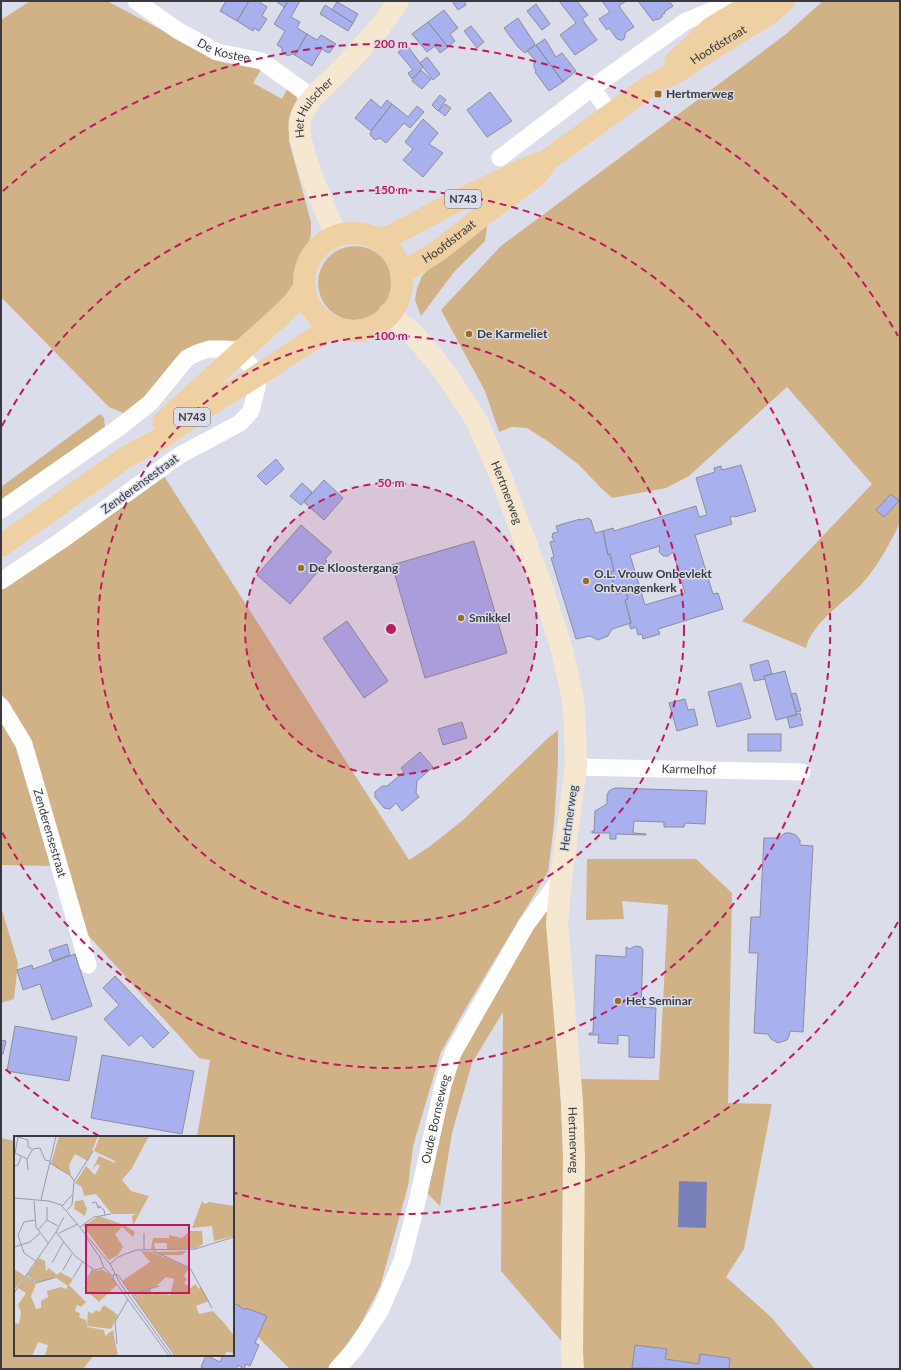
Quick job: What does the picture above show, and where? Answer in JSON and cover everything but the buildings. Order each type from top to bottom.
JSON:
[{"type":"main road","name":"Hoofdstraat","points":[[651,85],[679,71],[697,58],[763,18],[784,1]]},
{"type":"main road","name":"Hoofdstraat","points":[[401,274],[431,256],[536,176],[550,159],[651,85],[711,28],[752,4]]},
{"type":"main road","name":"Hoofdstraat","points":[[377,239],[391,236],[445,207],[528,167],[550,159]]},
{"type":"main road","points":[[351,233],[364,234],[377,239],[393,254],[398,263],[401,274],[401,292],[394,308],[380,322],[369,328],[344,330],[333,326],[322,319],[313,310],[308,299],[305,287],[305,274],[309,261],[316,250],[336,235],[351,233]]},
{"type":"main road","name":"Zenderensestraat","points":[[1,546],[126,457],[293,303],[305,287]]},
{"type":"main road","name":"Zenderensestraat","points":[[126,457],[160,439],[206,407],[333,326]]},
{"type":"street","name":"De Kostee","points":[[136,1],[177,30],[217,52],[262,61],[313,98]]},
{"type":"street","name":"Het Hulscher","points":[[336,235],[301,142],[299,121],[303,111],[313,98],[364,45],[391,13],[398,1]]},
{"type":"street","name":"Hoofdstraat","points":[[500,158],[592,88],[686,21],[730,3],[752,4]]},
{"type":"street","points":[[592,88],[611,114]]},
{"type":"street","name":"Hertmerweg","points":[[389,314],[412,333],[450,380],[477,421],[501,477],[540,581],[562,650],[573,698],[576,767],[560,878],[557,923],[572,1102],[574,1150],[573,1369]]},
{"type":"street","points":[[1,510],[150,404],[187,358],[209,349],[228,349],[239,352],[258,375]]},
{"type":"street","name":"Zenderensestraat","points":[[1,581],[62,540],[180,455],[240,423],[251,411],[257,387],[258,375]]},
{"type":"street","name":"Zenderensestraat","points":[[1,706],[24,744],[88,965]]},
{"type":"street","name":"Karmelhof","points":[[576,767],[802,772]]},
{"type":"street","name":"Oude Bornseweg","points":[[337,1369],[355,1349],[380,1311],[402,1261],[418,1198],[443,1085],[453,1053],[526,925],[560,878]]},
{"type":"shaded area","points":[[30,1],[107,1],[222,62],[259,68],[261,70],[253,83],[282,99],[289,86],[296,94],[297,100],[289,120],[289,141],[311,222],[311,233],[309,243],[299,260],[291,292],[241,339],[226,343],[195,346],[152,392],[126,414],[109,407],[1,297],[1,20]]},
{"type":"shaded area","points":[[823,1],[900,1],[900,523],[871,573],[859,587],[832,611],[816,628],[806,648],[742,621],[872,484],[787,387],[689,476],[666,488],[612,498],[579,465],[549,442],[527,428],[512,427],[499,432],[485,391],[441,310],[501,246],[786,34]]},
{"type":"shaded area","points":[[487,226],[485,241],[454,272],[421,316],[415,300],[422,276],[430,268]]},
{"type":"shaded area","points":[[348,246],[362,246],[376,252],[386,262],[392,276],[390,297],[386,304],[376,314],[362,320],[348,320],[334,314],[324,304],[318,290],[318,276],[324,262],[334,252]]},
{"type":"shaded area","points":[[100,414],[104,418],[105,428],[1,503],[1,487]]},
{"type":"shaded area","points":[[164,476],[409,860],[429,847],[463,820],[558,730],[558,762],[554,825],[548,872],[441,1052],[413,1146],[408,1186],[380,1287],[359,1327],[329,1369],[290,1369],[234,1313],[234,1136],[197,1136],[210,1060],[199,1058],[87,934],[8,703],[1,693],[1,590]]},
{"type":"shaded area","points":[[1,719],[13,738],[51,866],[1,865]]},
{"type":"shaded area","points":[[587,859],[696,859],[732,893],[728,1103],[772,1104],[744,1249],[726,1277],[771,1317],[815,1369],[583,1369],[576,1079],[659,1080],[668,905],[622,901],[624,919],[586,920]]},
{"type":"shaded area","points":[[548,906],[564,1174],[565,1245],[563,1343],[501,1271],[503,1012],[472,1063],[452,1133],[440,1206],[425,1191],[455,1062],[504,974]]},
{"type":"shaded area","points":[[1,907],[18,963],[14,999],[1,1003]]},
{"type":"shaded area","points":[[1,1138],[14,1141],[14,1356],[93,1356],[83,1369],[1,1369]]},
{"type":"water","points":[[679,1181],[707,1182],[706,1228],[678,1227]]},
{"type":"place","name":"Hertmerweg","points":[[658,94]]},
{"type":"place","name":"De Karmeliet","points":[[469,334]]},
{"type":"place","name":"De Kloostergang","points":[[301,568]]},
{"type":"place","name":"O.L. Vrouw Onbevlekt Ontvangenkerk","points":[[586,581]]},
{"type":"place","name":"Smikkel","points":[[461,618]]},
{"type":"place","name":"Het Seminar","points":[[618,1001]]}]
